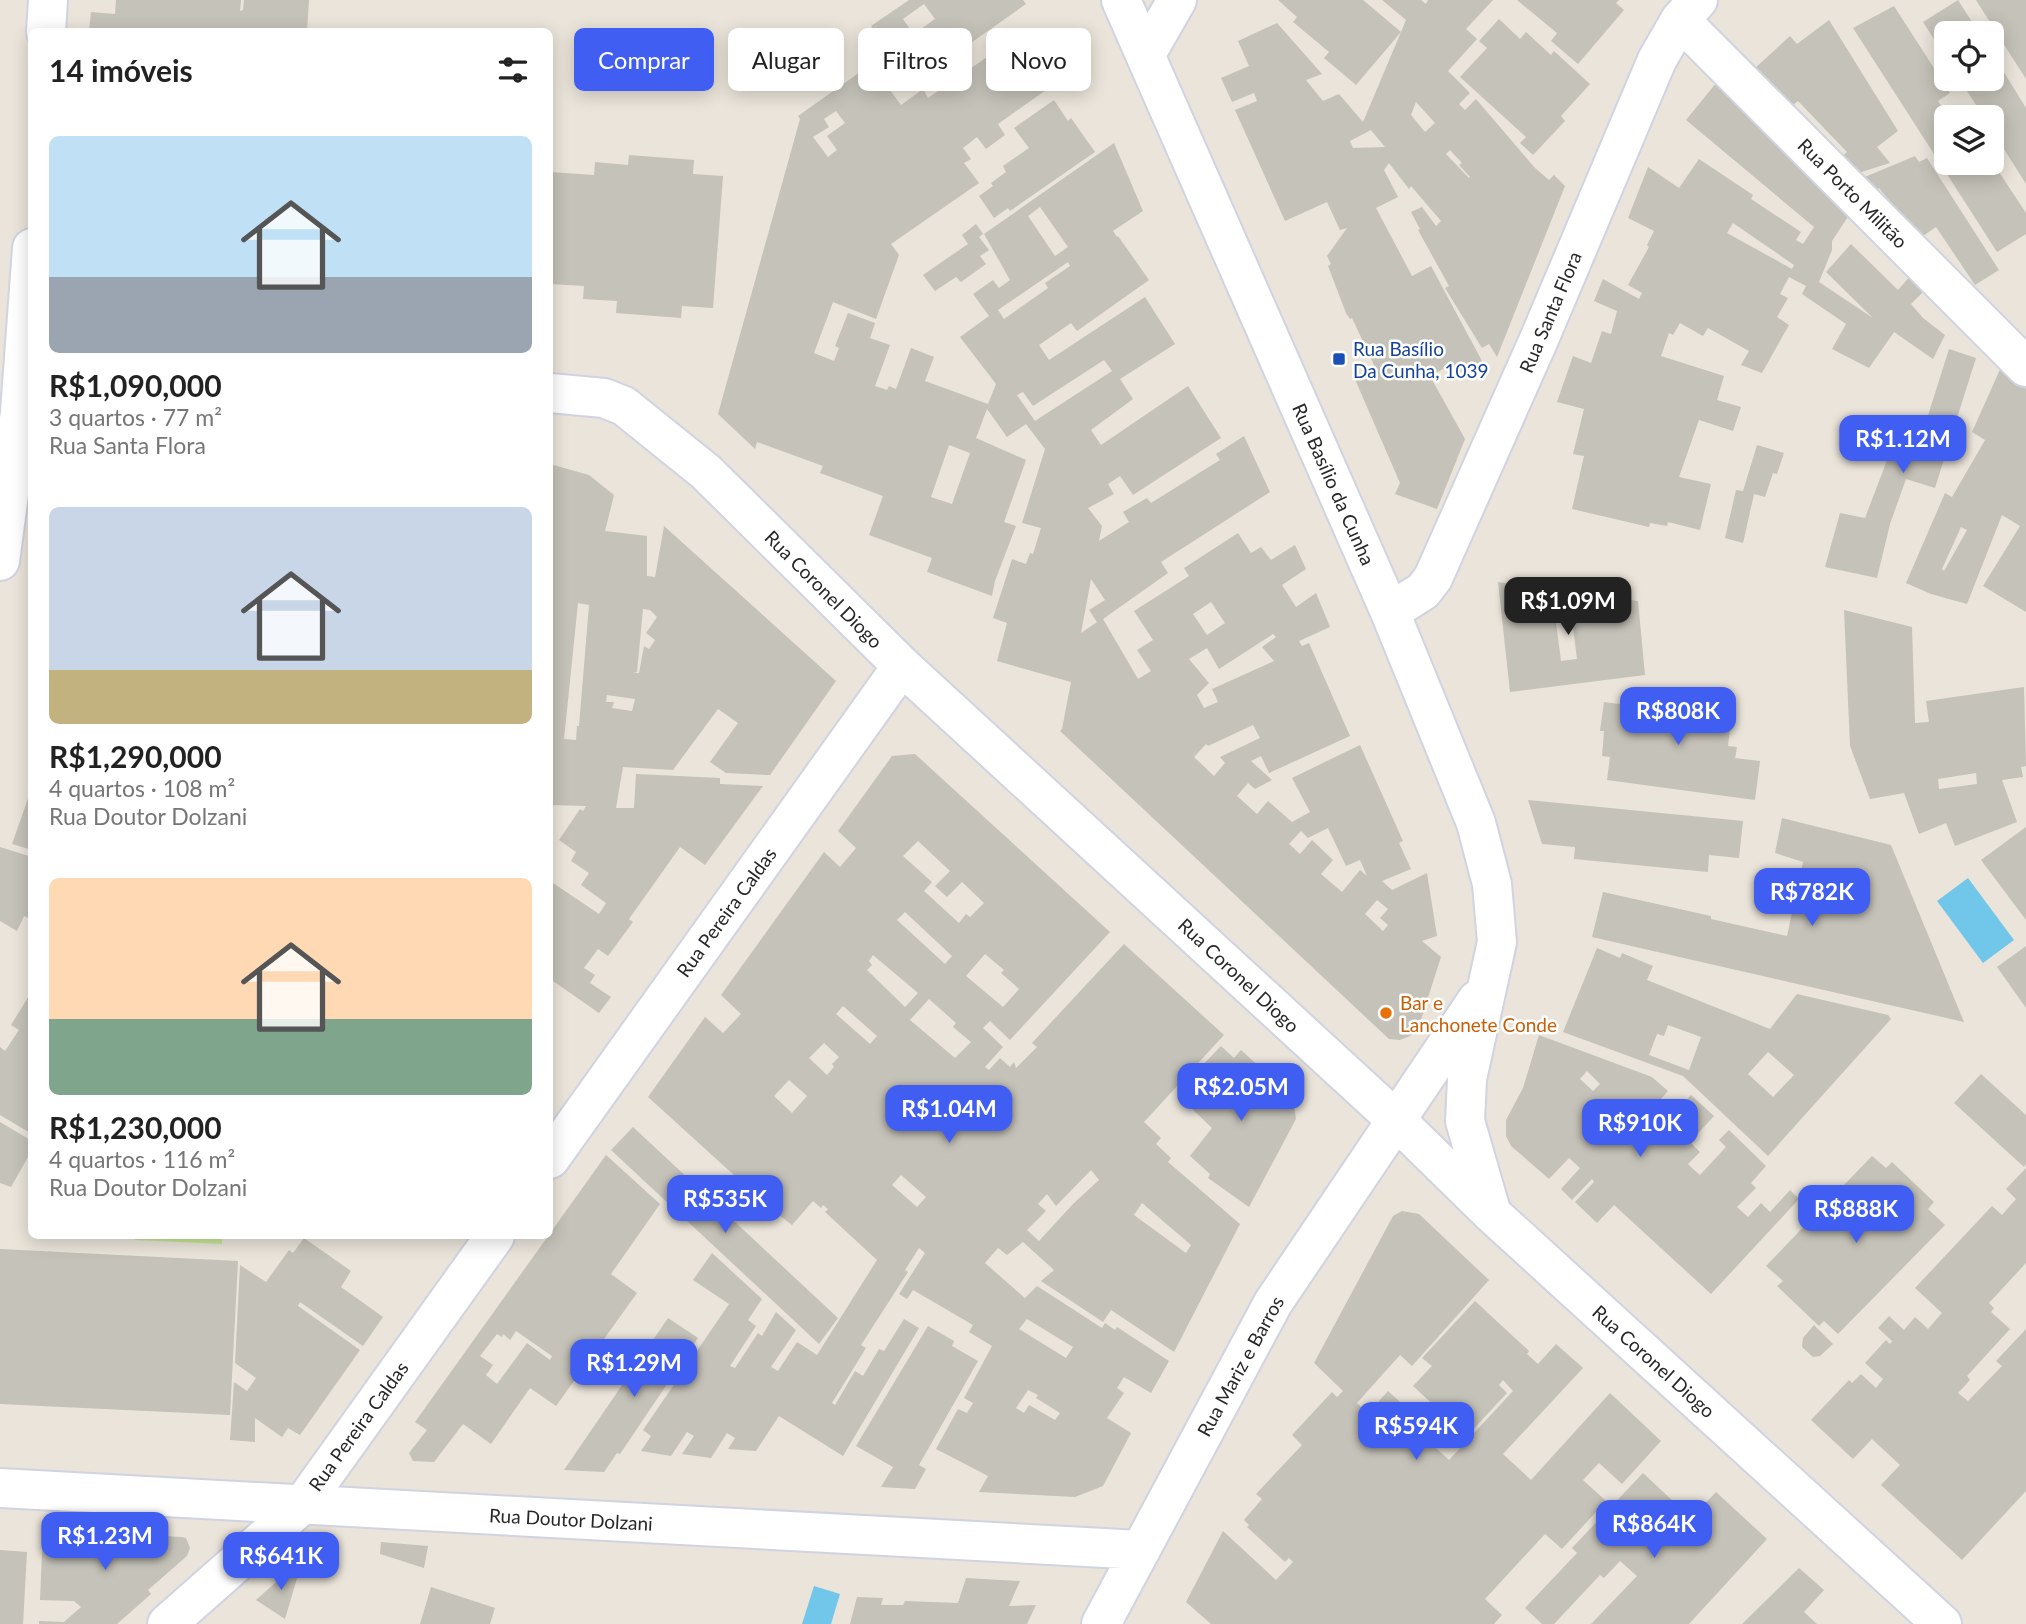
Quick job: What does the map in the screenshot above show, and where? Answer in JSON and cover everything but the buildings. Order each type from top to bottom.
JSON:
[{"type":"street","points":[[46,28],[48,0]]},
{"type":"street","name":"Rua Basílio da Cunha","points":[[1121,0],[1390,612],[1476,823],[1492,884],[1497,942],[1466,1079],[1465,1121],[1491,1213]]},
{"type":"street","points":[[1146,54],[1177,0]]},
{"type":"street","name":"Rua Porto Militão","points":[[1689,10],[2026,367]]},
{"type":"street","name":"Rua Santa Flora","points":[[1390,612],[1423,591],[1433,578],[1540,337],[1657,60],[1689,10]]},
{"type":"street","points":[[0,561],[20,412],[19,361],[28,283]]},
{"type":"street","name":"Rua Coronel Diogo","points":[[553,393],[604,398],[624,406],[706,472],[902,666],[1395,1119],[1491,1213],[1942,1624]]},
{"type":"street","name":"Rua Pereira Caldas","points":[[553,1155],[902,666]]},
{"type":"street","name":"Rua Basílio da Cunha","points":[[1395,1119],[1490,981]]},
{"type":"street","name":"Rua Mariz e Barros","points":[[1101,1624],[1273,1303],[1395,1119]]},
{"type":"street","name":"Rua Pereira Caldas","points":[[167,1624],[303,1504],[493,1239]]},
{"type":"street","name":"Rua Doutor Dolzani","points":[[0,1488],[1141,1550]]},
{"type":"green space","points":[[222,1239],[222,1244],[135,1240]]},
{"type":"water","points":[[1968,878],[2014,940],[1983,963],[1937,901]]},
{"type":"water","points":[[814,1586],[840,1594],[831,1624],[802,1624]]},
{"type":"place","name":"Rua Basílio Da Cunha, 1039","points":[[1339,359]]},
{"type":"place","name":"Bar e Lanchonete Conde","points":[[1386,1013]]}]
